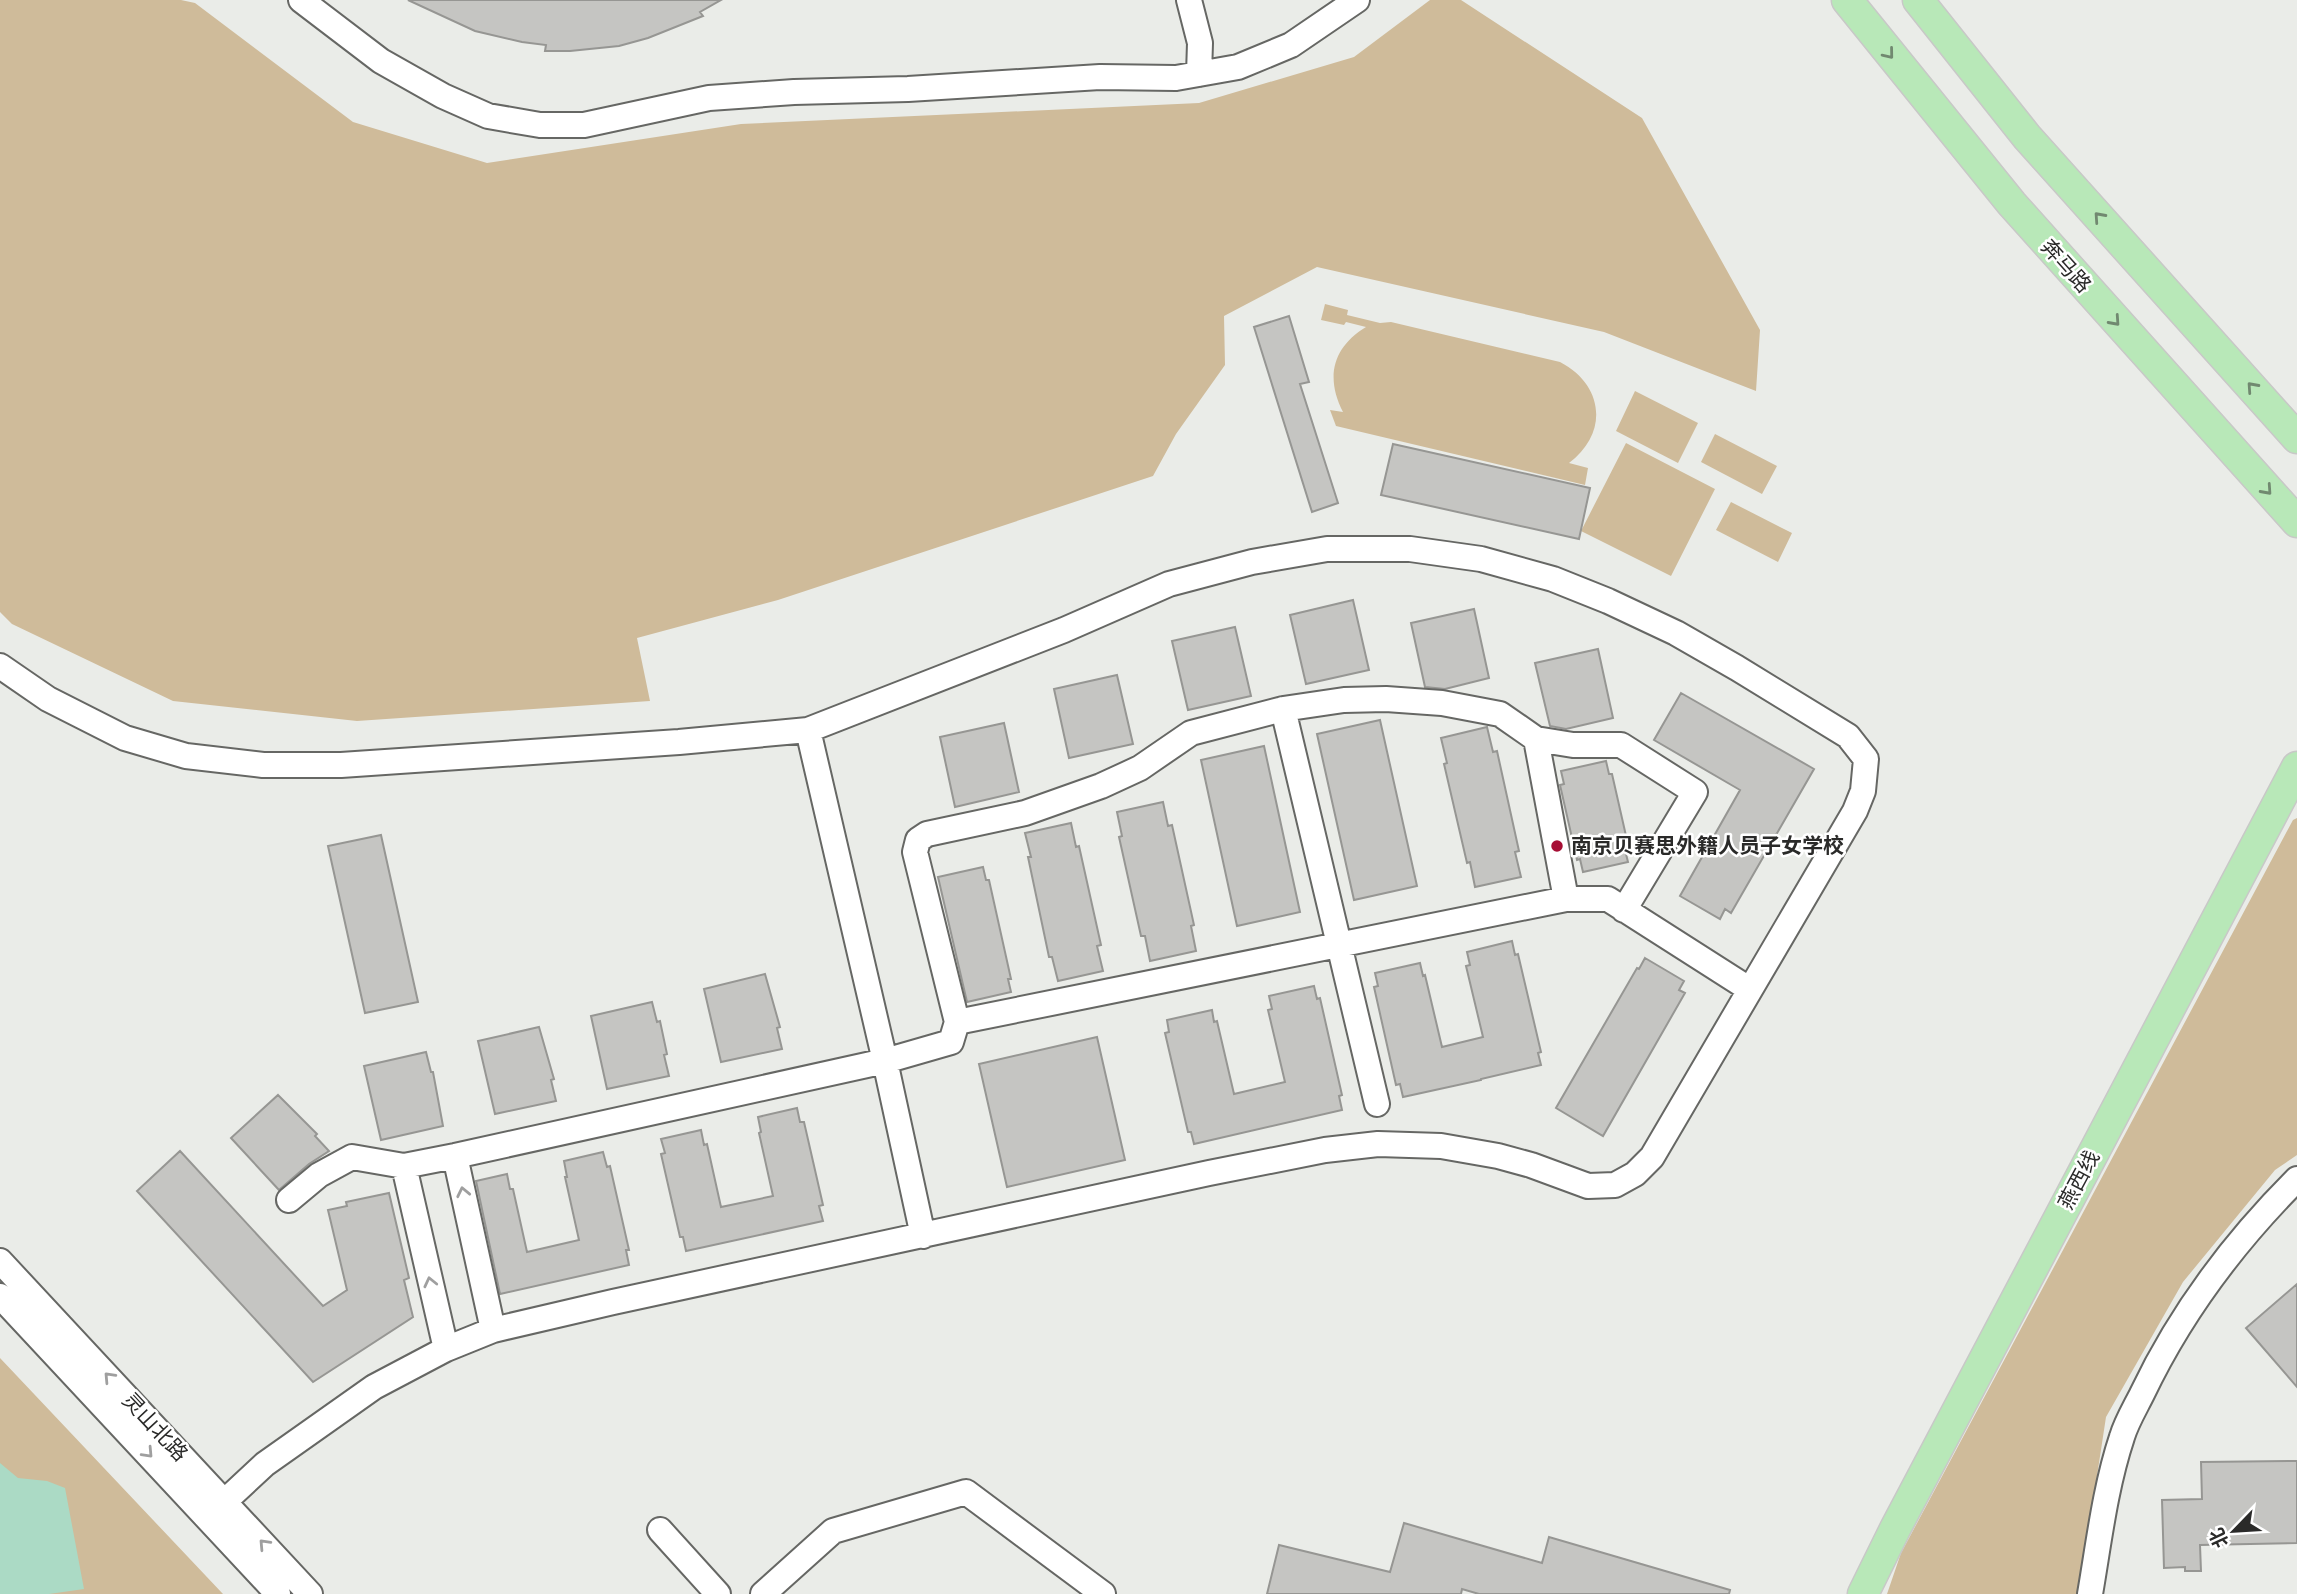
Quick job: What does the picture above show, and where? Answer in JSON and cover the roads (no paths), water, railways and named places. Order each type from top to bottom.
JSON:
[{"type":"main road","name":"奔马路","points":[[1847,0],[2011,204],[2297,522]]},
{"type":"main road","points":[[1918,0],[2027,138],[2297,438]]},
{"type":"main road","name":"燕西线","points":[[1864,1594],[1895,1529],[2297,767]]},
{"type":"street","points":[[301,0],[381,61],[443,96],[488,116],[540,125],[584,125],[709,98],[1100,77],[1175,78],[1238,67],[1291,46],[1357,0]]},
{"type":"street","points":[[1189,0],[1200,43],[1199,74]]},
{"type":"street","points":[[0,666],[48,699],[125,738],[186,756],[263,765],[354,764],[679,742],[808,730],[1063,630],[1169,584],[1252,562],[1327,549],[1410,549],[1481,559],[1553,579],[1630,611],[1737,668],[1847,736],[1866,759],[1863,791],[1855,811],[1652,1157],[1635,1174],[1615,1185],[1588,1186],[1498,1156],[1441,1146],[1378,1144],[1325,1150],[613,1302],[493,1331],[446,1349],[374,1387],[326,1419],[265,1464],[216,1509]]},
{"type":"street","points":[[289,1200],[319,1175],[352,1157],[404,1166],[885,1061],[951,1042],[957,1023],[915,852],[918,840],[927,834],[1025,813],[1101,786],[1140,768],[1191,733],[1283,709],[1344,700],[1386,699],[1442,703],[1500,714],[1536,739],[1573,745],[1620,746],[1695,792],[1624,910]]},
{"type":"street","points":[[1283,709],[1377,1104]]},
{"type":"street","points":[[808,730],[923,1236]]},
{"type":"street","points":[[1536,739],[1566,899]]},
{"type":"street","points":[[957,1023],[1566,899],[1608,899],[1749,989]]},
{"type":"street","points":[[455,1156],[493,1331]]},
{"type":"street","points":[[404,1166],[446,1349]]},
{"type":"street","points":[[2090,1594],[2102,1518],[2122,1436],[2148,1381],[2173,1336],[2231,1250],[2297,1179]]},
{"type":"street","name":"灵山北路","points":[[0,1261],[216,1509],[278,1594]]},
{"type":"street","name":"灵山北路","points":[[0,1296],[216,1509],[310,1594]]},
{"type":"street","points":[[763,1594],[833,1531],[966,1492],[1103,1594]]},
{"type":"street","points":[[660,1530],[718,1594]]},
{"type":"place","name":"南京贝赛思外籍人员子女学校","points":[[1557,846]]}]
